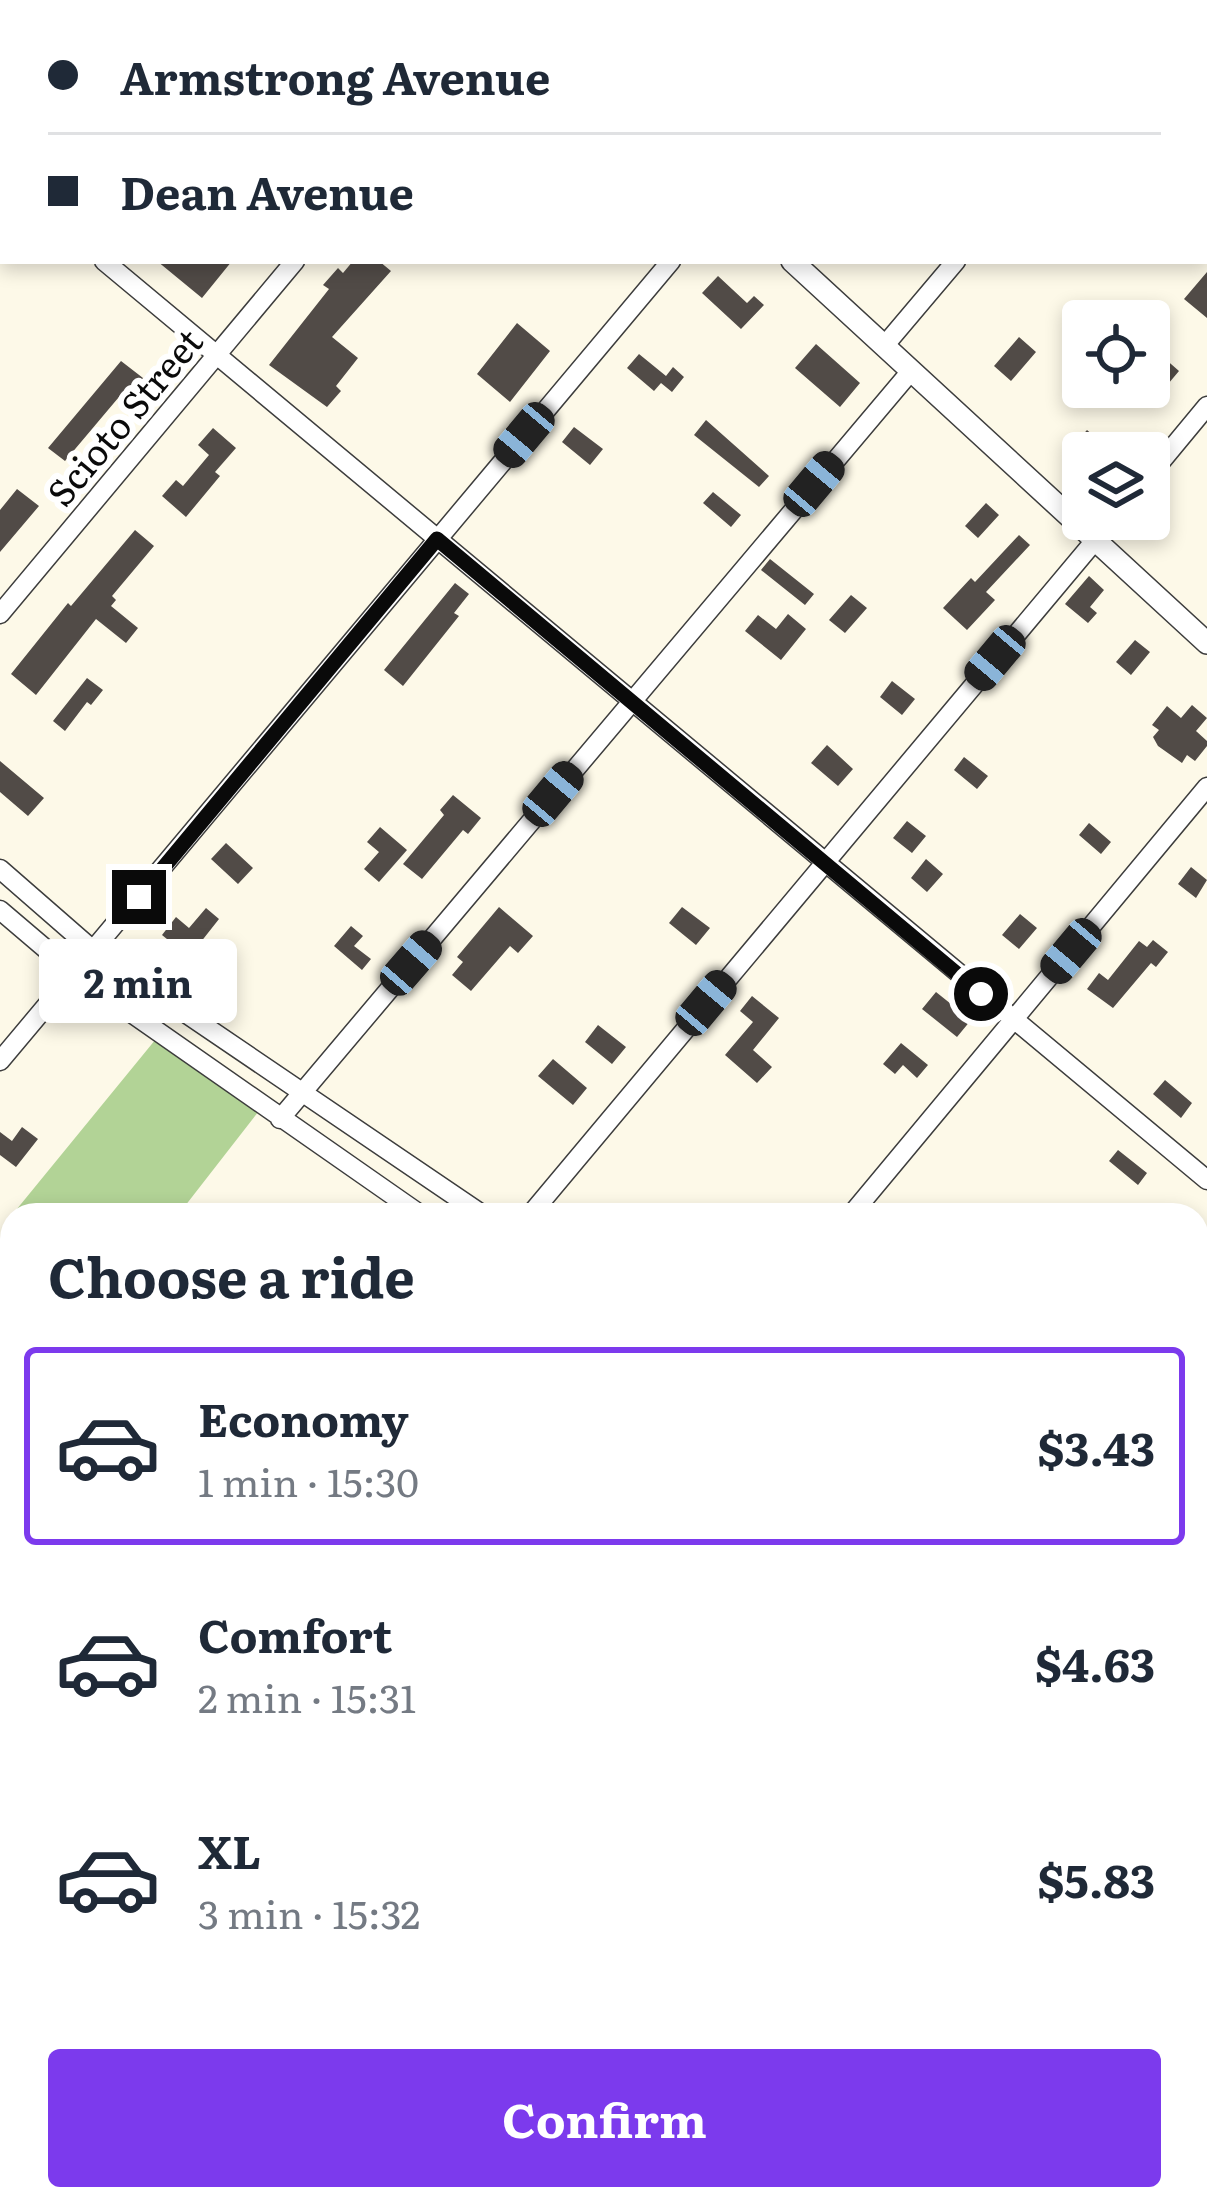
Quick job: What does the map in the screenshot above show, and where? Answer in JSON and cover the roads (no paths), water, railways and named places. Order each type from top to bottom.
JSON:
[{"type":"street","points":[[108,264],[1013,1021],[1204,1171]]},
{"type":"street","name":"Scioto Street","points":[[0,614],[293,264]]},
{"type":"street","points":[[0,1060],[667,264]]},
{"type":"street","points":[[795,264],[1207,644]]},
{"type":"street","points":[[885,345],[953,264]]},
{"type":"street","points":[[280,1119],[911,370]]},
{"type":"street","points":[[1170,451],[1207,406]]},
{"type":"street","points":[[540,1203],[1094,542]]},
{"type":"street","points":[[861,1203],[1207,787]]},
{"type":"street","points":[[0,869],[94,951],[465,1203]]},
{"type":"street","points":[[0,910],[74,973],[403,1203]]}]
